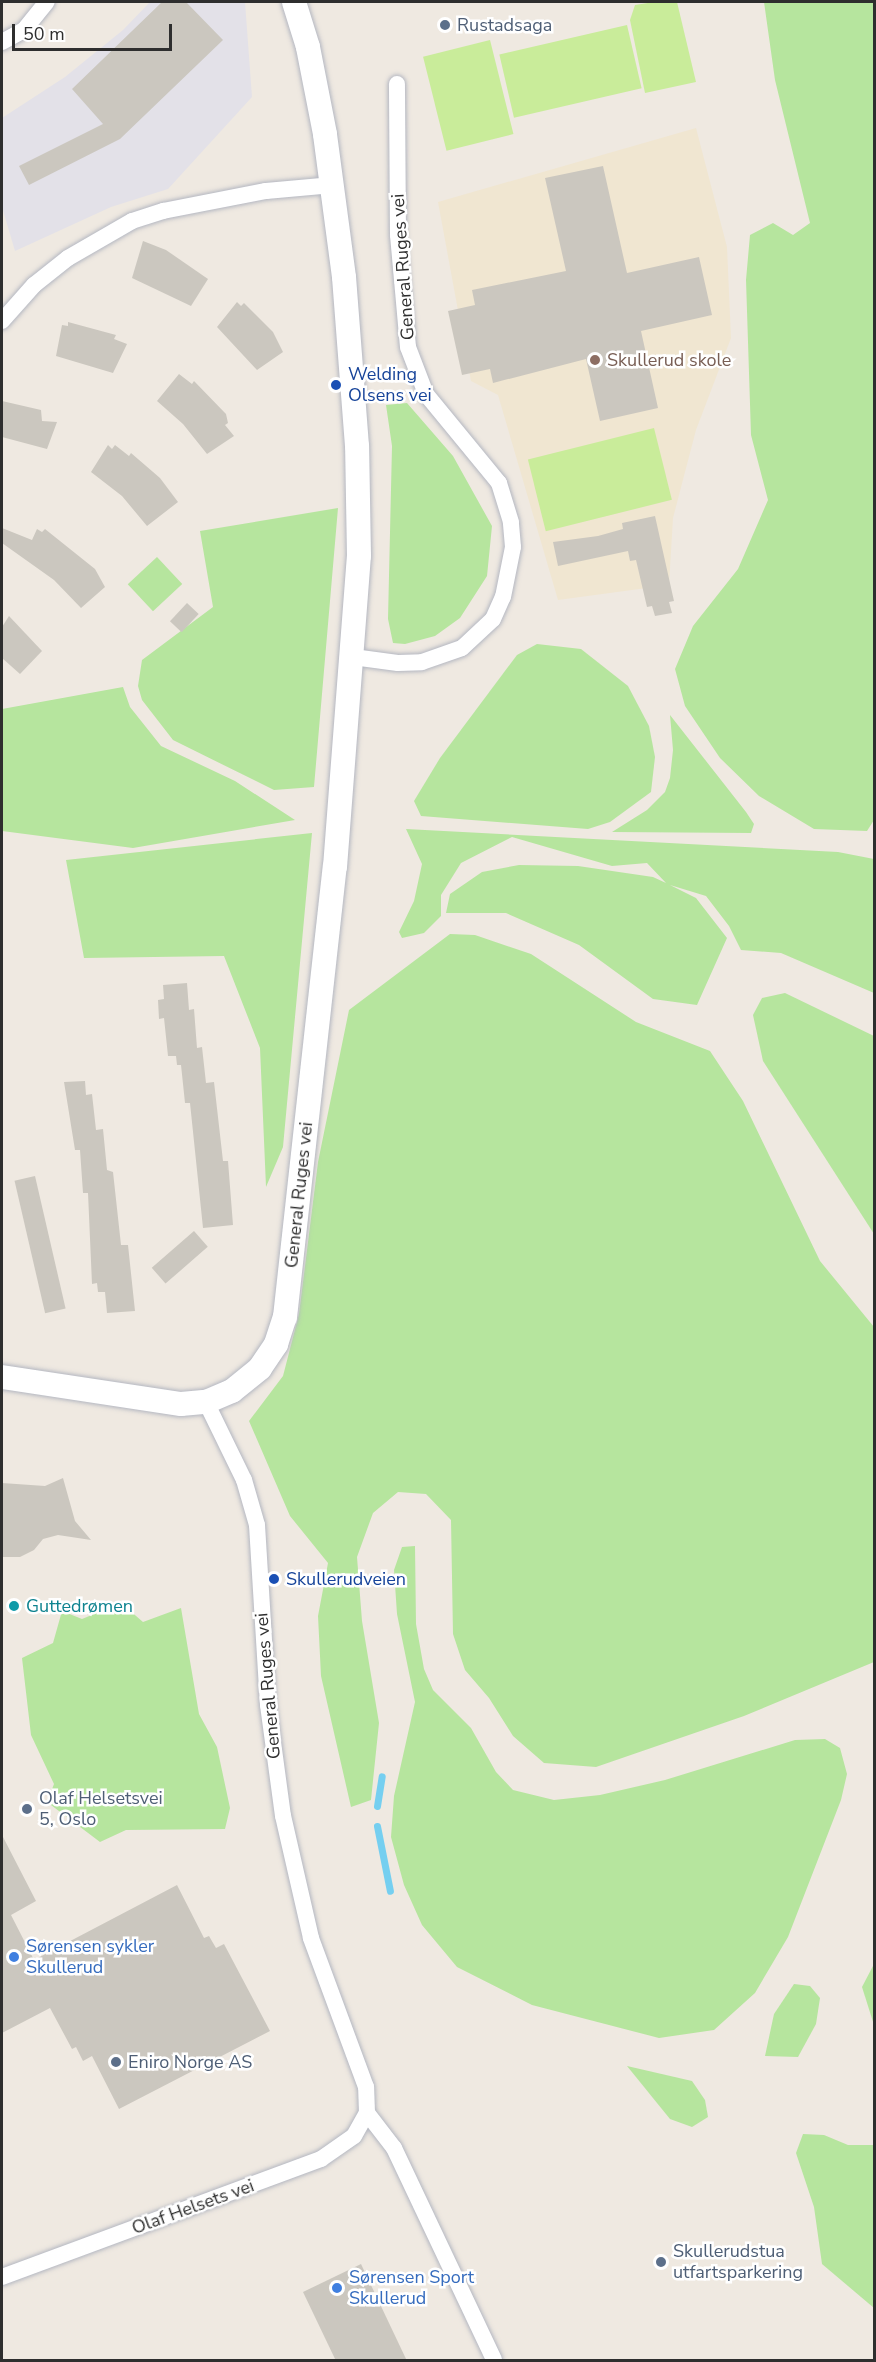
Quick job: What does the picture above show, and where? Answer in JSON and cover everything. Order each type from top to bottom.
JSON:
[{"type":"main road","name":"General Ruges vei","points":[[207,1402],[232,1391],[260,1368],[276,1344],[285,1317],[335,867],[353,657],[359,556],[357,446],[348,314],[333,184],[316,83],[294,2]]},
{"type":"main road","points":[[2,1377],[182,1404],[207,1402]]},
{"type":"street","points":[[2,42],[24,30],[47,2]]},
{"type":"street","name":"General Ruges vei","points":[[353,657],[398,663],[422,662],[462,648],[493,619],[508,580],[513,547],[511,522],[499,483],[426,394],[408,347],[398,235],[397,84]]},
{"type":"street","points":[[2,321],[34,285],[68,258],[132,221],[163,211],[266,191],[333,184]]},
{"type":"street","name":"General Ruges vei","points":[[207,1402],[244,1480],[257,1525],[268,1705],[283,1816],[311,1938],[366,2087],[367,2113]]},
{"type":"street","points":[[367,2113],[394,2148],[494,2361]]},
{"type":"street","name":"Olaf Helsets vei","points":[[2,2277],[321,2159],[354,2136],[367,2113]]},
{"type":"shaded area","points":[[150,2],[245,2],[252,97],[168,189],[111,207],[15,251],[2,207],[2,118],[65,77],[123,30]]},
{"type":"shaded area","name":"Skullerud skole","points":[[696,128],[727,247],[731,338],[696,430],[673,518],[669,585],[558,600],[498,395],[471,381],[438,202]]},
{"type":"green space","points":[[677,2],[696,82],[645,93],[630,20],[635,5]]},
{"type":"green space","points":[[764,2],[874,2],[874,820],[867,831],[814,829],[759,796],[720,758],[685,706],[675,669],[693,626],[738,569],[768,500],[751,435],[746,280],[750,235],[773,223],[793,235],[810,223],[775,80]]},
{"type":"green space","points":[[627,25],[642,88],[514,118],[499,54]]},
{"type":"green space","points":[[490,40],[513,134],[447,151],[423,57]]},
{"type":"green space","points":[[407,403],[453,456],[492,526],[487,576],[460,618],[435,636],[405,644],[393,643],[388,619],[392,446],[386,405]]},
{"type":"green space","points":[[654,428],[672,500],[546,531],[528,459]]},
{"type":"green space","points":[[338,508],[314,787],[274,790],[173,740],[142,700],[138,686],[142,660],[213,607],[200,531]]},
{"type":"green space","points":[[157,557],[182,584],[153,611],[128,584]]},
{"type":"green space","points":[[537,644],[581,649],[628,686],[649,726],[655,757],[651,792],[610,822],[588,829],[421,816],[414,801],[440,758],[517,655]]},
{"type":"green space","points":[[123,687],[130,707],[161,746],[235,781],[295,820],[133,848],[2,831],[2,709]]},
{"type":"green space","points":[[670,715],[746,812],[754,824],[751,833],[612,832],[647,810],[665,792],[670,778],[673,750]]},
{"type":"green space","points":[[406,829],[838,852],[874,859],[874,993],[781,953],[741,950],[729,926],[706,896],[670,885],[696,898],[727,938],[697,1005],[653,999],[579,945],[506,913],[446,913],[450,894],[482,872],[519,865],[578,866],[653,877],[666,883],[647,863],[612,866],[512,837],[461,863],[441,895],[441,916],[424,933],[402,938],[399,932],[414,901],[422,864]]},
{"type":"green space","points":[[312,833],[283,1147],[266,1187],[260,1048],[224,956],[84,958],[66,860]]},
{"type":"green space","points":[[450,934],[475,935],[531,954],[636,1022],[710,1051],[743,1101],[820,1261],[874,1327],[874,1662],[744,1716],[596,1767],[544,1763],[513,1736],[489,1698],[465,1670],[453,1634],[451,1520],[426,1494],[398,1492],[373,1513],[357,1557],[362,1621],[379,1723],[371,1800],[351,1807],[321,1676],[318,1616],[328,1563],[290,1516],[249,1421],[283,1376],[299,1314],[318,1162],[349,1010]]},
{"type":"green space","points":[[785,993],[874,1036],[874,1234],[763,1061],[753,1015],[762,998]]},
{"type":"green space","points":[[415,1546],[416,1624],[424,1669],[433,1690],[471,1728],[496,1772],[513,1790],[554,1800],[600,1795],[665,1780],[795,1740],[825,1739],[840,1748],[847,1774],[841,1800],[788,1937],[755,1993],[714,2030],[659,2038],[532,2005],[457,1967],[422,1925],[404,1885],[391,1837],[394,1796],[415,1702],[397,1614],[394,1570],[402,1547]]},
{"type":"green space","points":[[121,1603],[143,1622],[181,1608],[199,1714],[217,1747],[230,1808],[225,1829],[126,1830],[100,1842],[47,1802],[54,1784],[31,1735],[22,1658],[53,1643],[62,1611],[82,1619]]},
{"type":"green space","points":[[874,1964],[874,2025],[862,1987]]},
{"type":"green space","points":[[794,1984],[810,1986],[820,1998],[816,2024],[798,2057],[765,2056],[774,2014]]},
{"type":"green space","points":[[627,2066],[692,2081],[705,2100],[708,2117],[692,2127],[670,2119]]},
{"type":"green space","points":[[803,2134],[824,2135],[848,2145],[874,2145],[874,2308],[822,2264],[814,2207],[796,2153]]},
{"type":"building","points":[[162,2],[186,2],[223,40],[120,139],[29,185],[19,166],[103,124],[72,89]]},
{"type":"building","points":[[603,166],[627,273],[699,257],[712,315],[641,331],[658,408],[600,421],[586,359],[493,383],[490,369],[462,375],[448,311],[475,305],[472,290],[566,271],[545,178]]},
{"type":"building","points":[[143,241],[166,250],[208,279],[191,306],[132,278]]},
{"type":"building","points":[[237,302],[241,306],[244,303],[273,332],[283,352],[257,370],[217,327]]},
{"type":"building","points":[[68,322],[116,335],[114,339],[127,344],[113,373],[56,356],[62,325],[68,326]]},
{"type":"building","points":[[179,374],[192,384],[194,381],[226,414],[228,423],[225,425],[234,436],[207,454],[183,424],[157,401]]},
{"type":"building","points":[[2,401],[41,410],[42,421],[57,422],[47,449],[2,437]]},
{"type":"building","points":[[108,445],[112,449],[115,445],[129,456],[131,453],[160,478],[178,502],[147,526],[122,496],[91,472]]},
{"type":"building","points":[[655,516],[674,601],[669,602],[672,613],[655,616],[652,606],[647,607],[636,560],[630,561],[628,551],[558,566],[553,542],[598,536],[623,529],[622,523]]},
{"type":"building","points":[[2,528],[32,540],[37,529],[42,532],[45,529],[95,569],[105,587],[81,608],[54,580],[2,543]]},
{"type":"building","points":[[187,603],[199,614],[182,632],[170,621]]},
{"type":"building","points":[[9,616],[42,651],[20,674],[2,658],[2,627]]},
{"type":"building","points":[[187,983],[189,1010],[194,1009],[197,1048],[202,1047],[206,1083],[214,1082],[223,1161],[228,1161],[233,1225],[203,1228],[190,1103],[185,1103],[181,1065],[177,1065],[176,1056],[168,1056],[164,1018],[159,1019],[158,1000],[164,999],[163,985]]},
{"type":"building","points":[[85,1081],[86,1095],[92,1094],[96,1130],[103,1129],[107,1170],[113,1172],[121,1245],[128,1245],[135,1311],[107,1313],[105,1292],[98,1292],[97,1283],[92,1284],[88,1193],[83,1193],[80,1150],[75,1150],[64,1082]]},
{"type":"building","points":[[35,1176],[66,1309],[45,1313],[15,1181]]},
{"type":"building","points":[[194,1231],[208,1247],[166,1284],[152,1268]]},
{"type":"building","points":[[63,1478],[75,1521],[91,1540],[58,1535],[43,1539],[34,1550],[20,1557],[2,1557],[2,1483],[45,1486]]},
{"type":"building","points":[[2,1835],[36,1901],[11,1915],[34,1960],[177,1885],[204,1938],[209,1936],[216,1948],[224,1944],[270,2031],[119,2109],[92,2056],[83,2061],[76,2047],[72,2049],[50,2008],[2,2033]]},
{"type":"building","points":[[361,2264],[407,2361],[336,2361],[303,2292]]},
{"type":"waterway","points":[[377,1806],[382,1776]]},
{"type":"waterway","points":[[377,1826],[390,1891]]},
{"type":"place","name":"Rustadsaga","points":[[445,25]]},
{"type":"place","name":"Skullerud skole","points":[[595,360]]},
{"type":"place","name":"Welding Olsens vei","points":[[336,385]]},
{"type":"place","name":"Skullerudveien","points":[[274,1579]]},
{"type":"place","name":"Guttedrømen","points":[[14,1606]]},
{"type":"place","name":"Olaf Helsetsvei 5, Oslo","points":[[27,1809]]},
{"type":"place","name":"Sørensen sykler Skullerud","points":[[14,1957]]},
{"type":"place","name":"Eniro Norge AS","points":[[116,2062]]},
{"type":"place","name":"Skullerudstua utfartsparkering","points":[[661,2262]]},
{"type":"place","name":"Sørensen Sport Skullerud","points":[[337,2288]]}]
